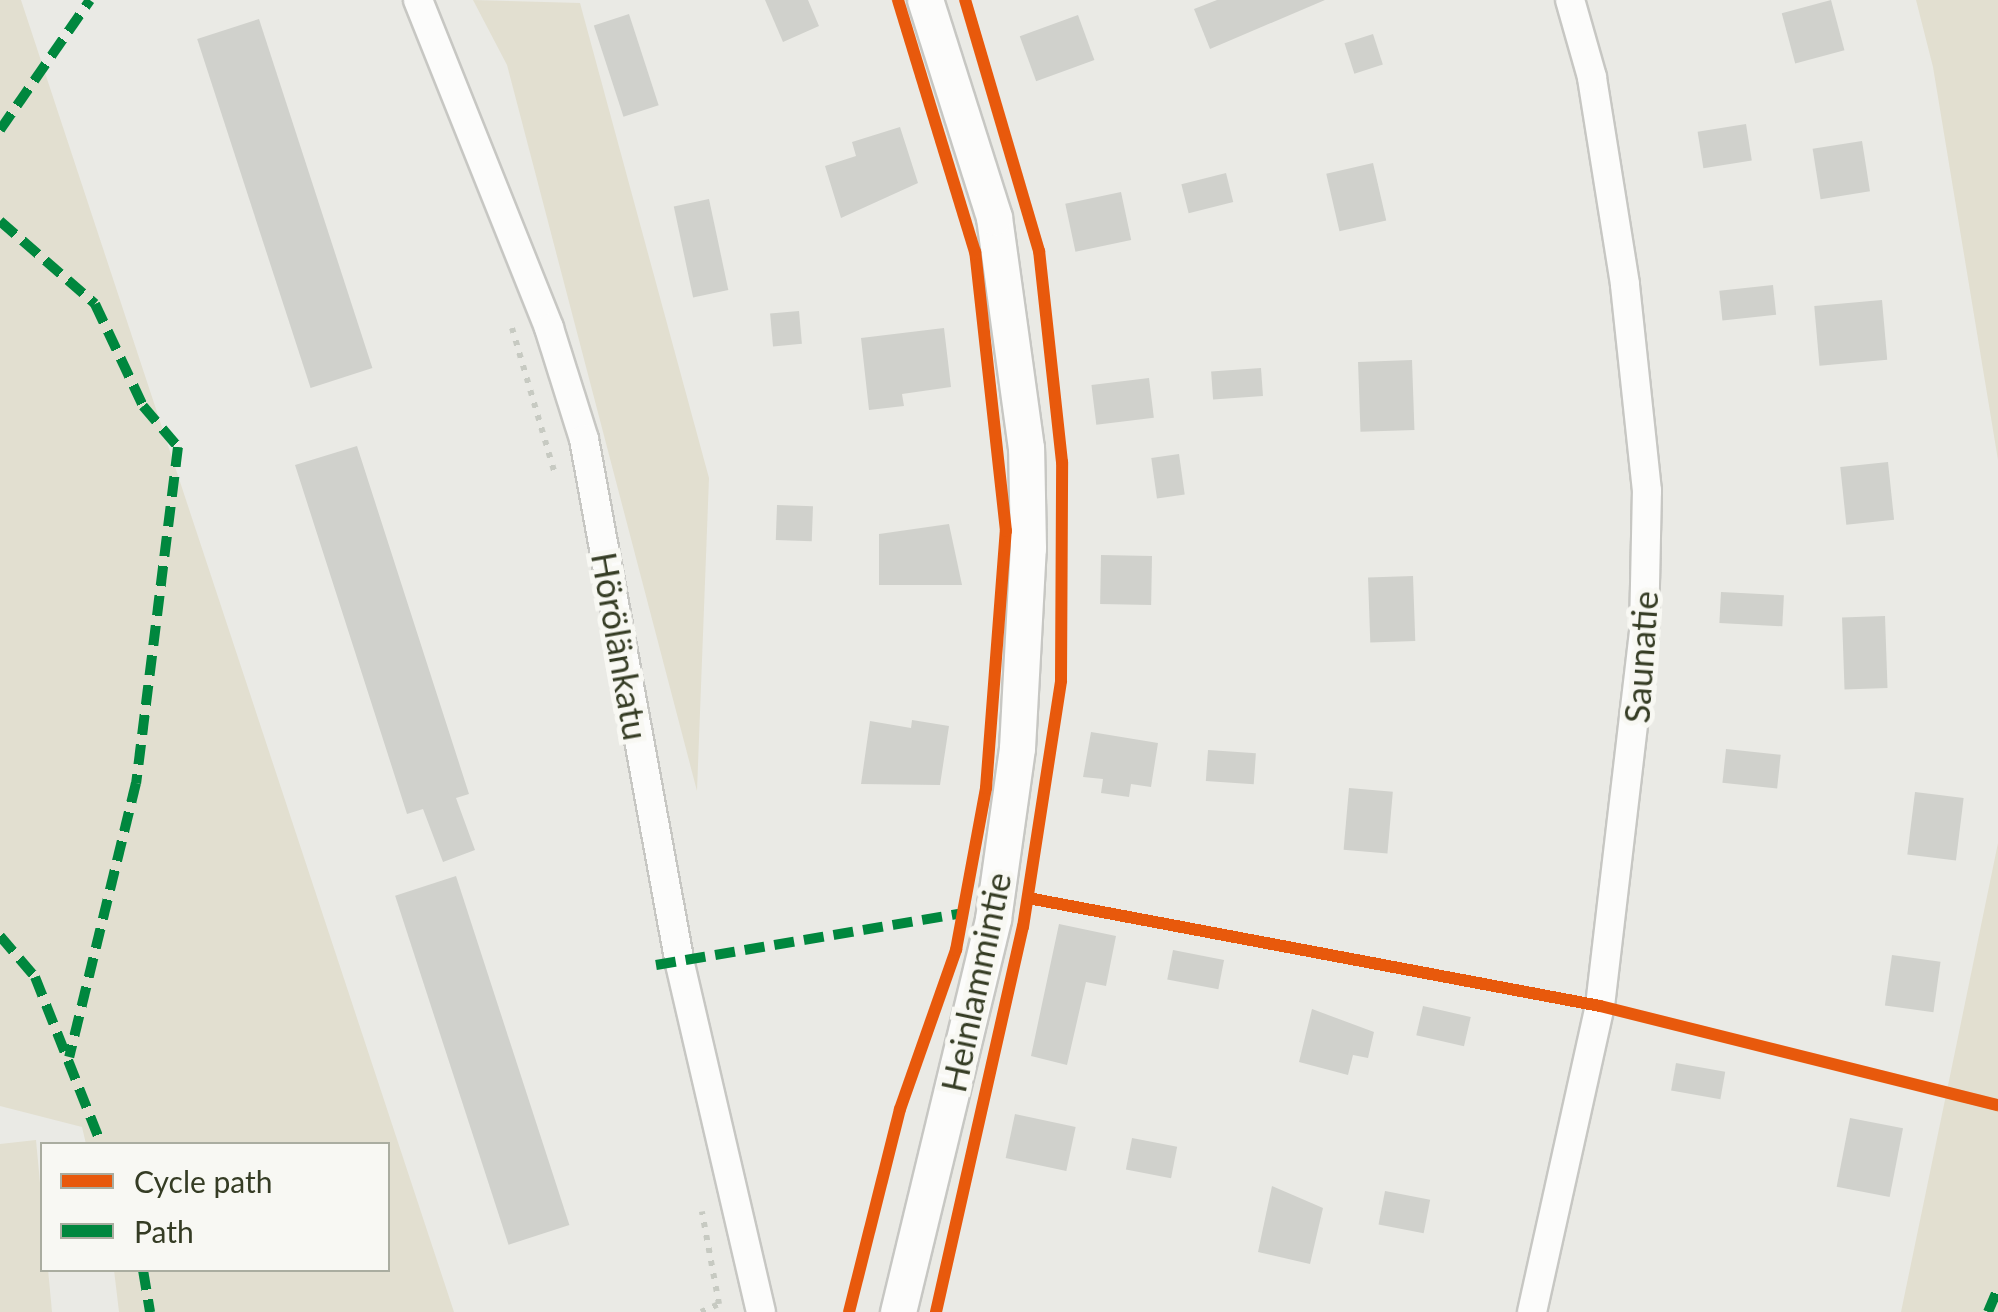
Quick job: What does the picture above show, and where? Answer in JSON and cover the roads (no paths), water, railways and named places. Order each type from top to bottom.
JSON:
[{"type":"street","name":"Hörölänkatu","points":[[418,0],[550,328],[584,439],[680,964],[761,1310]]},
{"type":"street","name":"Heinlammintie","points":[[898,1312],[993,920],[1017,748],[1028,548],[1026,448],[994,217],[924,0]]},
{"type":"street","name":"Saunatie","points":[[1532,1312],[1600,1006],[1644,632],[1647,491],[1625,284],[1592,77],[1570,0]]}]
